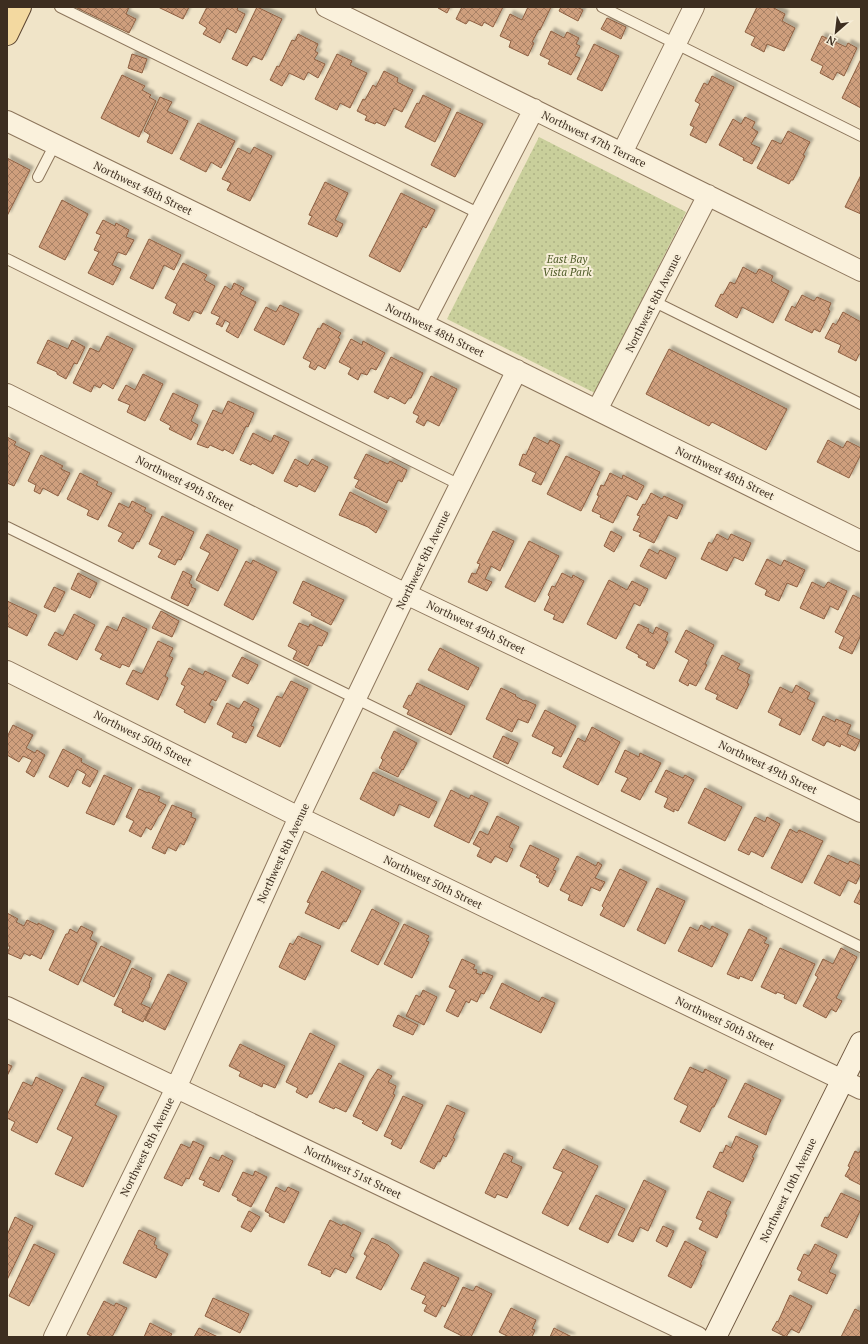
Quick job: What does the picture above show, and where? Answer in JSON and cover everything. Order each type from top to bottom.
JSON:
[{"type":"main road","points":[[7,34],[20,7]]},
{"type":"street","name":"Northwest 47th Terrace","points":[[326,7],[861,271]]},
{"type":"street","points":[[622,153],[694,7]]},
{"type":"street","points":[[423,324],[534,109]]},
{"type":"street","name":"Northwest 48th Street","points":[[7,121],[517,370],[861,541]]},
{"type":"street","name":"Northwest 8th Avenue","points":[[597,410],[708,195]]},
{"type":"street","name":"Northwest 8th Avenue","points":[[54,1337],[176,1088],[300,817],[406,594],[517,370]]},
{"type":"street","name":"Northwest 49th Street","points":[[7,394],[406,594],[861,812]]},
{"type":"street","name":"Northwest 50th Street","points":[[7,671],[300,817],[852,1085]]},
{"type":"street","name":"Northwest 51st Street","points":[[7,1007],[698,1337]]},
{"type":"street","name":"Northwest 10th Avenue","points":[[715,1337],[852,1085],[861,1043]]},
{"type":"lane","points":[[60,7],[480,214]]},
{"type":"lane","points":[[602,7],[861,136]]},
{"type":"lane","points":[[38,177],[55,144]]},
{"type":"lane","points":[[7,259],[460,485]]},
{"type":"lane","points":[[654,301],[861,404]]},
{"type":"lane","points":[[7,527],[861,947]]},
{"type":"green space","name":"East Bay Vista Park","points":[[539,137],[686,212],[595,393],[447,319]]},
{"type":"building","points":[[75,7],[129,7],[126,14],[136,19],[129,33]]},
{"type":"building","points":[[158,7],[189,7],[183,19]]},
{"type":"building","points":[[207,7],[238,7],[237,10],[245,14],[236,33],[227,28],[220,43],[203,34],[207,28],[199,23]]},
{"type":"building","points":[[257,7],[282,19],[262,60],[253,56],[247,66],[232,59]]},
{"type":"building","points":[[438,7],[450,7],[447,13]]},
{"type":"building","points":[[462,7],[503,7],[493,27],[484,22],[482,26],[469,20],[466,24],[456,19]]},
{"type":"building","points":[[528,7],[551,7],[540,30],[539,29],[532,42],[534,43],[528,56],[509,47],[511,41],[500,36],[510,14],[522,20]]},
{"type":"building","points":[[561,7],[577,7],[583,10],[578,21],[559,11]]},
{"type":"building","points":[[757,7],[772,7],[785,14],[782,21],[795,28],[784,51],[767,44],[764,52],[751,45],[755,37],[745,32]]},
{"type":"building","points":[[607,18],[626,27],[621,39],[601,29]]},
{"type":"building","points":[[551,31],[564,38],[567,32],[579,38],[576,44],[580,46],[575,56],[580,58],[571,75],[548,64],[550,60],[540,55]]},
{"type":"building","points":[[298,34],[318,44],[315,51],[318,53],[314,59],[325,64],[318,78],[308,72],[304,80],[289,73],[282,86],[270,80],[277,66],[279,67],[292,40],[295,41]]},
{"type":"building","points":[[822,36],[846,47],[848,43],[857,48],[844,76],[837,72],[833,80],[820,73],[823,66],[811,60]]},
{"type":"building","points":[[594,44],[619,56],[602,91],[577,79]]},
{"type":"building","points":[[132,54],[147,59],[142,73],[128,68]]},
{"type":"building","points":[[337,54],[352,61],[350,65],[367,73],[350,108],[340,103],[337,110],[315,99]]},
{"type":"building","points":[[861,59],[861,108],[842,98]]},
{"type":"building","points":[[384,71],[398,78],[397,82],[413,90],[402,112],[394,108],[385,126],[376,122],[375,124],[365,120],[367,116],[357,111],[373,85],[376,87]]},
{"type":"building","points":[[122,75],[145,86],[142,90],[151,95],[149,97],[156,101],[139,137],[101,118]]},
{"type":"building","points":[[712,76],[734,87],[706,143],[690,135],[694,127],[690,125],[700,104],[695,101],[704,83],[708,85]]},
{"type":"building","points":[[423,95],[451,109],[435,142],[405,127],[417,103],[419,104]]},
{"type":"building","points":[[160,97],[172,102],[167,111],[188,121],[172,154],[147,142],[150,135],[144,131]]},
{"type":"building","points":[[457,112],[483,124],[455,177],[431,165]]},
{"type":"building","points":[[745,117],[755,122],[752,128],[758,132],[751,144],[760,148],[752,164],[743,160],[744,158],[719,145],[733,119],[741,124]]},
{"type":"building","points":[[198,123],[235,141],[221,168],[211,162],[206,172],[180,159]]},
{"type":"building","points":[[788,131],[810,142],[793,180],[791,180],[789,184],[757,168],[772,140],[781,144]]},
{"type":"building","points":[[254,147],[272,156],[250,201],[227,190],[231,183],[222,179],[238,148],[250,154]]},
{"type":"building","points":[[7,158],[30,170],[7,216]]},
{"type":"building","points":[[861,175],[861,214],[845,207]]},
{"type":"building","points":[[325,182],[348,193],[335,220],[343,224],[337,237],[308,224],[312,216],[309,215]]},
{"type":"building","points":[[401,193],[435,210],[426,228],[423,226],[400,272],[369,256]]},
{"type":"building","points":[[62,200],[88,214],[65,260],[39,247]]},
{"type":"building","points":[[103,220],[115,226],[116,223],[129,230],[126,237],[134,240],[126,255],[118,252],[112,265],[121,269],[113,285],[88,273],[99,252],[94,250],[101,235],[96,233]]},
{"type":"building","points":[[149,239],[181,255],[174,270],[164,265],[153,289],[130,278]]},
{"type":"building","points":[[183,263],[207,275],[204,280],[215,286],[201,314],[194,311],[189,321],[173,313],[177,304],[165,298]]},
{"type":"building","points":[[743,267],[756,274],[759,269],[773,276],[771,281],[789,291],[773,323],[742,307],[737,318],[715,306],[721,294],[723,295],[730,282],[735,284]]},
{"type":"building","points":[[234,283],[244,288],[240,294],[256,302],[238,338],[226,331],[230,323],[225,320],[222,327],[216,324],[220,317],[211,313],[225,286],[231,290]]},
{"type":"building","points":[[802,295],[814,301],[817,297],[831,303],[828,310],[830,311],[820,332],[814,329],[812,333],[785,320],[792,306],[795,308]]},
{"type":"building","points":[[280,305],[299,314],[284,345],[254,330],[266,307],[276,312]]},
{"type":"building","points":[[843,312],[861,322],[861,354],[859,354],[856,361],[838,352],[841,345],[825,338],[833,323],[836,325]]},
{"type":"building","points":[[323,323],[341,333],[338,338],[340,339],[325,369],[318,365],[315,370],[309,367],[311,362],[303,358],[318,328],[320,329]]},
{"type":"building","points":[[107,336],[133,349],[113,389],[103,383],[100,388],[94,385],[91,392],[73,383],[90,348],[99,352]]},
{"type":"building","points":[[351,339],[362,345],[363,341],[385,353],[376,370],[371,368],[367,375],[361,373],[358,380],[348,374],[351,368],[339,362]]},
{"type":"building","points":[[48,340],[68,349],[72,340],[85,347],[77,364],[74,363],[66,379],[57,374],[57,372],[37,363]]},
{"type":"building","points":[[669,349],[787,409],[766,450],[712,422],[709,426],[646,394]]},
{"type":"building","points":[[391,357],[423,373],[411,398],[409,398],[405,404],[390,396],[388,399],[374,392]]},
{"type":"building","points":[[143,374],[163,384],[145,421],[127,412],[130,405],[118,400],[126,385],[135,390]]},
{"type":"building","points":[[431,376],[457,389],[439,426],[427,420],[424,426],[416,422],[419,416],[413,413]]},
{"type":"building","points":[[173,393],[198,405],[191,421],[198,425],[191,440],[169,429],[171,426],[160,420]]},
{"type":"building","points":[[228,401],[254,413],[233,454],[224,449],[223,451],[210,445],[208,448],[197,444],[213,410],[222,414]]},
{"type":"building","points":[[253,433],[271,442],[274,435],[289,442],[273,474],[252,463],[251,465],[240,460]]},
{"type":"building","points":[[7,437],[16,442],[14,445],[30,453],[14,486],[7,483]]},
{"type":"building","points":[[534,437],[548,444],[550,440],[560,445],[541,485],[532,481],[536,473],[519,465],[523,454],[526,455]]},
{"type":"building","points":[[828,440],[843,448],[847,441],[861,448],[861,454],[849,478],[817,462]]},
{"type":"building","points":[[366,454],[388,464],[390,461],[407,470],[402,482],[398,480],[387,503],[355,487],[359,480],[354,478]]},
{"type":"building","points":[[41,455],[63,466],[61,469],[70,473],[58,496],[43,488],[40,494],[34,491],[36,485],[28,481]]},
{"type":"building","points":[[566,456],[600,472],[581,511],[547,494]]},
{"type":"building","points":[[295,459],[308,466],[312,459],[328,467],[315,492],[299,484],[297,487],[284,481]]},
{"type":"building","points":[[80,473],[98,482],[96,485],[112,493],[98,520],[87,515],[89,510],[67,499]]},
{"type":"building","points":[[610,473],[622,479],[623,475],[644,486],[637,500],[627,495],[613,523],[600,517],[601,515],[592,511],[599,496],[597,495],[601,485],[604,486]]},
{"type":"building","points":[[350,492],[387,511],[376,533],[368,527],[339,515]]},
{"type":"building","points":[[651,493],[662,499],[664,496],[683,505],[677,519],[668,515],[654,543],[639,536],[641,533],[633,530],[640,516],[637,515],[643,504],[645,505]]},
{"type":"building","points":[[132,501],[146,508],[144,511],[152,515],[139,542],[137,541],[133,549],[118,541],[123,533],[108,526],[119,503],[129,508]]},
{"type":"building","points":[[162,516],[194,532],[181,560],[178,559],[175,565],[158,557],[162,550],[149,544]]},
{"type":"building","points":[[493,531],[514,541],[500,571],[491,566],[485,579],[492,582],[487,591],[468,582],[472,573],[476,574],[480,564],[477,563]]},
{"type":"building","points":[[611,531],[622,537],[614,552],[604,546]]},
{"type":"building","points":[[207,534],[238,550],[218,591],[196,580],[210,553],[200,548]]},
{"type":"building","points":[[717,534],[728,540],[731,534],[751,543],[743,561],[734,557],[727,571],[701,559],[709,542],[712,544]]},
{"type":"building","points":[[529,541],[559,556],[535,602],[505,587]]},
{"type":"building","points":[[649,549],[658,554],[660,550],[676,558],[666,579],[640,566]]},
{"type":"building","points":[[767,559],[781,566],[784,560],[805,570],[797,587],[787,583],[779,601],[765,595],[767,590],[755,584]]},
{"type":"building","points":[[253,560],[277,572],[253,620],[224,605],[246,561],[251,564]]},
{"type":"building","points":[[183,571],[192,576],[189,583],[192,585],[191,587],[196,589],[188,606],[171,598]]},
{"type":"building","points":[[78,573],[97,583],[90,598],[71,589]]},
{"type":"building","points":[[562,573],[572,578],[573,575],[584,581],[563,623],[553,619],[555,615],[544,610],[550,597],[548,595],[552,586],[555,587]]},
{"type":"building","points":[[609,580],[627,590],[632,581],[648,589],[640,606],[634,603],[616,639],[587,624]]},
{"type":"building","points":[[303,581],[344,600],[331,625],[311,615],[312,613],[293,603]]},
{"type":"building","points":[[812,582],[824,588],[828,582],[847,591],[838,610],[830,606],[824,619],[800,608]]},
{"type":"building","points":[[54,587],[65,592],[55,612],[44,607]]},
{"type":"building","points":[[853,595],[861,599],[861,635],[852,654],[839,648],[844,637],[835,632]]},
{"type":"building","points":[[7,601],[37,615],[27,636],[7,626]]},
{"type":"building","points":[[161,611],[179,621],[172,637],[152,628]]},
{"type":"building","points":[[74,614],[95,625],[77,660],[48,645],[55,632],[63,636]]},
{"type":"building","points":[[123,617],[147,629],[129,667],[122,664],[120,668],[100,659],[103,654],[95,650],[107,626],[117,631]]},
{"type":"building","points":[[299,623],[309,627],[310,624],[328,633],[322,646],[318,645],[308,666],[293,659],[297,651],[288,646]]},
{"type":"building","points":[[638,624],[649,629],[648,631],[653,634],[656,627],[668,633],[665,640],[668,642],[654,669],[646,665],[648,662],[638,657],[639,655],[626,648]]},
{"type":"building","points":[[686,630],[714,645],[705,664],[707,665],[696,686],[689,683],[688,686],[679,681],[689,660],[675,652]]},
{"type":"building","points":[[158,641],[173,648],[169,656],[173,658],[165,676],[168,678],[158,700],[126,684],[133,670],[142,674]]},
{"type":"building","points":[[440,648],[479,668],[468,690],[428,670]]},
{"type":"building","points":[[722,655],[740,664],[737,669],[750,675],[747,683],[749,684],[737,709],[716,699],[718,695],[705,689]]},
{"type":"building","points":[[242,657],[258,665],[248,684],[232,676]]},
{"type":"building","points":[[189,668],[203,675],[205,671],[226,681],[216,701],[212,699],[209,705],[213,707],[205,723],[184,712],[185,710],[176,705],[185,686],[181,684]]},
{"type":"building","points":[[291,681],[308,689],[280,747],[257,736],[277,696],[282,698]]},
{"type":"building","points":[[417,683],[465,706],[451,735],[407,714],[409,710],[403,707],[409,695],[411,696]]},
{"type":"building","points":[[796,685],[810,693],[807,699],[815,703],[800,735],[779,725],[782,719],[768,712],[780,687],[792,693]]},
{"type":"building","points":[[501,688],[516,695],[515,696],[524,701],[525,700],[536,705],[528,723],[518,719],[512,732],[486,719]]},
{"type":"building","points":[[244,701],[259,709],[251,726],[254,727],[246,743],[232,737],[234,733],[217,724],[227,703],[239,709]]},
{"type":"building","points":[[545,710],[576,726],[561,757],[552,753],[555,747],[532,736]]},
{"type":"building","points":[[823,716],[835,722],[836,719],[851,725],[847,734],[860,740],[855,751],[841,744],[840,747],[827,741],[824,746],[812,740]]},
{"type":"building","points":[[13,725],[33,735],[26,748],[35,753],[37,750],[45,755],[34,777],[26,772],[32,760],[23,756],[19,762],[7,755],[7,737]]},
{"type":"building","points":[[592,727],[620,742],[598,785],[563,767],[578,738],[585,742]]},
{"type":"building","points":[[394,731],[417,743],[398,777],[379,768],[383,760],[381,758]]},
{"type":"building","points":[[503,736],[518,743],[508,764],[493,757]]},
{"type":"building","points":[[63,749],[82,759],[81,762],[98,771],[90,787],[82,783],[86,774],[77,769],[68,787],[49,777]]},
{"type":"building","points":[[625,750],[639,757],[640,753],[661,763],[640,800],[621,791],[628,778],[615,772]]},
{"type":"building","points":[[666,770],[683,778],[685,775],[694,780],[678,811],[674,809],[674,812],[664,807],[668,798],[655,792]]},
{"type":"building","points":[[373,772],[437,802],[429,818],[399,804],[394,816],[360,799]]},
{"type":"building","points":[[104,775],[132,788],[114,825],[86,813]]},
{"type":"building","points":[[705,788],[742,807],[725,841],[688,823]]},
{"type":"building","points":[[139,789],[160,797],[158,801],[166,805],[151,830],[146,827],[141,837],[129,831],[134,821],[126,817]]},
{"type":"building","points":[[451,790],[469,799],[471,795],[488,803],[469,843],[434,826]]},
{"type":"building","points":[[172,805],[192,813],[191,817],[196,819],[184,845],[180,843],[176,851],[168,847],[165,854],[152,848]]},
{"type":"building","points":[[497,816],[519,827],[509,847],[513,849],[507,862],[495,856],[491,863],[477,856],[481,848],[473,844],[480,831],[488,835]]},
{"type":"building","points":[[755,817],[765,822],[767,817],[780,824],[763,857],[751,851],[749,855],[738,850]]},
{"type":"building","points":[[790,829],[797,833],[799,830],[823,841],[802,883],[771,868]]},
{"type":"building","points":[[530,845],[559,859],[553,870],[556,871],[548,887],[539,882],[540,879],[536,877],[538,875],[520,866]]},
{"type":"building","points":[[828,855],[848,864],[850,861],[861,866],[861,873],[856,884],[848,880],[840,896],[814,883]]},
{"type":"building","points":[[577,856],[596,866],[598,862],[602,865],[595,878],[605,882],[600,891],[591,887],[582,906],[568,900],[570,895],[560,890]]},
{"type":"building","points":[[620,869],[647,882],[624,927],[600,915],[604,908],[602,906]]},
{"type":"building","points":[[322,871],[361,891],[346,922],[343,921],[339,929],[305,913],[310,903],[307,902]]},
{"type":"building","points":[[657,888],[685,901],[665,944],[637,930]]},
{"type":"building","points":[[861,888],[861,905],[854,902]]},
{"type":"building","points":[[372,909],[399,923],[378,965],[351,951]]},
{"type":"building","points":[[7,913],[18,919],[16,922],[24,926],[27,920],[38,925],[38,923],[54,931],[41,959],[31,954],[30,956],[24,953],[21,959],[7,953],[10,947],[7,945]]},
{"type":"building","points":[[404,924],[429,936],[426,941],[429,942],[412,978],[384,964]]},
{"type":"building","points":[[701,925],[710,930],[712,926],[728,934],[712,967],[678,951],[690,927],[698,931]]},
{"type":"building","points":[[81,926],[93,932],[90,939],[97,943],[78,985],[49,970],[66,934],[68,934],[70,929],[77,933]]},
{"type":"building","points":[[749,929],[767,938],[764,943],[769,945],[752,981],[740,976],[739,979],[727,974]]},
{"type":"building","points":[[298,936],[321,946],[305,980],[279,967],[290,943],[293,945]]},
{"type":"building","points":[[101,946],[131,961],[114,997],[83,981]]},
{"type":"building","points":[[780,948],[815,964],[796,1004],[784,998],[785,995],[777,992],[776,994],[761,987]]},
{"type":"building","points":[[841,948],[857,957],[836,998],[842,1001],[836,1012],[831,1009],[826,1018],[803,1006],[818,977],[815,975],[823,959],[833,964]]},
{"type":"building","points":[[462,959],[475,965],[473,969],[477,970],[476,973],[482,975],[483,972],[493,976],[484,994],[481,993],[477,1002],[471,999],[469,1003],[466,1001],[458,1017],[446,1011],[456,990],[449,987]]},
{"type":"building","points":[[132,968],[152,978],[149,985],[150,986],[141,1004],[150,1008],[143,1022],[122,1012],[123,1009],[114,1005]]},
{"type":"building","points":[[168,974],[187,983],[165,1030],[145,1020]]},
{"type":"building","points":[[502,983],[539,1002],[542,997],[555,1003],[541,1033],[490,1008]]},
{"type":"building","points":[[423,990],[437,997],[424,1025],[406,1016],[416,995],[420,997]]},
{"type":"building","points":[[398,1015],[418,1025],[413,1035],[393,1026]]},
{"type":"building","points":[[310,1033],[335,1046],[312,1094],[309,1094],[307,1098],[296,1092],[298,1088],[286,1082]]},
{"type":"building","points":[[240,1044],[285,1066],[275,1088],[263,1083],[262,1087],[239,1076],[241,1072],[229,1066]]},
{"type":"building","points":[[339,1063],[364,1076],[346,1112],[335,1107],[334,1109],[319,1102]]},
{"type":"building","points":[[7,1064],[12,1066],[7,1076]]},
{"type":"building","points":[[690,1067],[703,1073],[705,1069],[727,1080],[700,1132],[680,1122],[688,1106],[674,1099]]},
{"type":"building","points":[[378,1069],[392,1076],[388,1082],[396,1086],[393,1094],[395,1095],[377,1131],[362,1123],[364,1121],[353,1116],[370,1081]]},
{"type":"building","points":[[36,1077],[63,1090],[37,1143],[11,1130],[15,1122],[7,1118],[7,1115],[23,1082],[32,1086]]},
{"type":"building","points":[[82,1077],[104,1087],[95,1105],[117,1116],[83,1187],[55,1174],[73,1137],[57,1129]]},
{"type":"building","points":[[745,1083],[781,1100],[766,1135],[728,1117]]},
{"type":"building","points":[[403,1096],[423,1105],[401,1149],[391,1144],[393,1140],[384,1136]]},
{"type":"building","points":[[447,1105],[465,1113],[446,1157],[443,1155],[440,1162],[438,1161],[434,1169],[420,1162]]},
{"type":"building","points":[[736,1136],[758,1146],[752,1157],[754,1158],[743,1182],[713,1167],[720,1152],[723,1153],[726,1145],[731,1148]]},
{"type":"building","points":[[193,1141],[204,1146],[189,1179],[186,1178],[182,1186],[164,1178],[181,1144],[190,1148]]},
{"type":"building","points":[[563,1149],[598,1166],[568,1226],[542,1213],[563,1172],[553,1168]]},
{"type":"building","points":[[861,1149],[861,1185],[845,1176],[850,1167],[848,1166],[855,1151],[859,1153]]},
{"type":"building","points":[[504,1153],[513,1157],[511,1162],[522,1167],[507,1198],[497,1194],[495,1198],[485,1193]]},
{"type":"building","points":[[222,1155],[233,1161],[219,1192],[203,1185],[205,1181],[199,1179],[210,1157],[219,1161]]},
{"type":"building","points":[[255,1171],[267,1177],[251,1207],[237,1200],[238,1198],[232,1195],[243,1172],[253,1176]]},
{"type":"building","points":[[644,1180],[666,1191],[648,1231],[640,1227],[633,1242],[618,1235]]},
{"type":"building","points":[[276,1187],[285,1192],[288,1187],[299,1192],[284,1223],[269,1216],[270,1214],[265,1211]]},
{"type":"building","points":[[708,1191],[731,1202],[725,1214],[727,1215],[717,1238],[699,1229],[703,1221],[696,1218]]},
{"type":"building","points":[[841,1193],[861,1202],[861,1209],[847,1238],[821,1226],[825,1217],[828,1218]]},
{"type":"building","points":[[596,1195],[625,1209],[608,1243],[579,1229]]},
{"type":"building","points":[[249,1211],[260,1217],[251,1232],[241,1227]]},
{"type":"building","points":[[15,1217],[33,1226],[7,1280],[7,1235]]},
{"type":"building","points":[[330,1220],[342,1226],[343,1224],[361,1233],[350,1256],[354,1258],[346,1273],[335,1268],[330,1277],[321,1273],[322,1271],[308,1265]]},
{"type":"building","points":[[663,1226],[674,1231],[667,1247],[656,1241]]},
{"type":"building","points":[[139,1230],[156,1238],[154,1244],[157,1246],[156,1248],[168,1254],[156,1278],[123,1263]]},
{"type":"building","points":[[372,1238],[388,1245],[399,1255],[381,1290],[356,1278],[367,1256],[364,1254]]},
{"type":"building","points":[[685,1241],[706,1252],[700,1265],[702,1265],[691,1288],[668,1276]]},
{"type":"building","points":[[34,1244],[55,1254],[29,1306],[9,1296]]},
{"type":"building","points":[[815,1244],[837,1255],[829,1272],[836,1275],[827,1294],[798,1280],[802,1272],[797,1269],[804,1254],[809,1256]]},
{"type":"building","points":[[424,1262],[459,1278],[445,1307],[442,1305],[436,1317],[424,1311],[427,1305],[422,1303],[426,1296],[411,1289]]},
{"type":"building","points":[[476,1286],[492,1294],[471,1337],[464,1337],[444,1327],[463,1287],[473,1291]]},
{"type":"building","points":[[790,1295],[812,1306],[799,1333],[791,1329],[786,1337],[772,1330],[777,1321],[778,1322]]},
{"type":"building","points":[[213,1298],[249,1314],[240,1333],[205,1316]]},
{"type":"building","points":[[104,1301],[114,1306],[116,1303],[127,1308],[112,1337],[93,1337],[87,1334]]},
{"type":"building","points":[[511,1308],[536,1320],[532,1329],[535,1330],[532,1337],[509,1337],[499,1332]]},
{"type":"building","points":[[855,1309],[861,1312],[861,1337],[841,1337]]},
{"type":"building","points":[[150,1323],[172,1334],[170,1337],[144,1337]]},
{"type":"building","points":[[199,1328],[218,1337],[194,1337]]},
{"type":"building","points":[[554,1328],[572,1337],[550,1337]]}]
